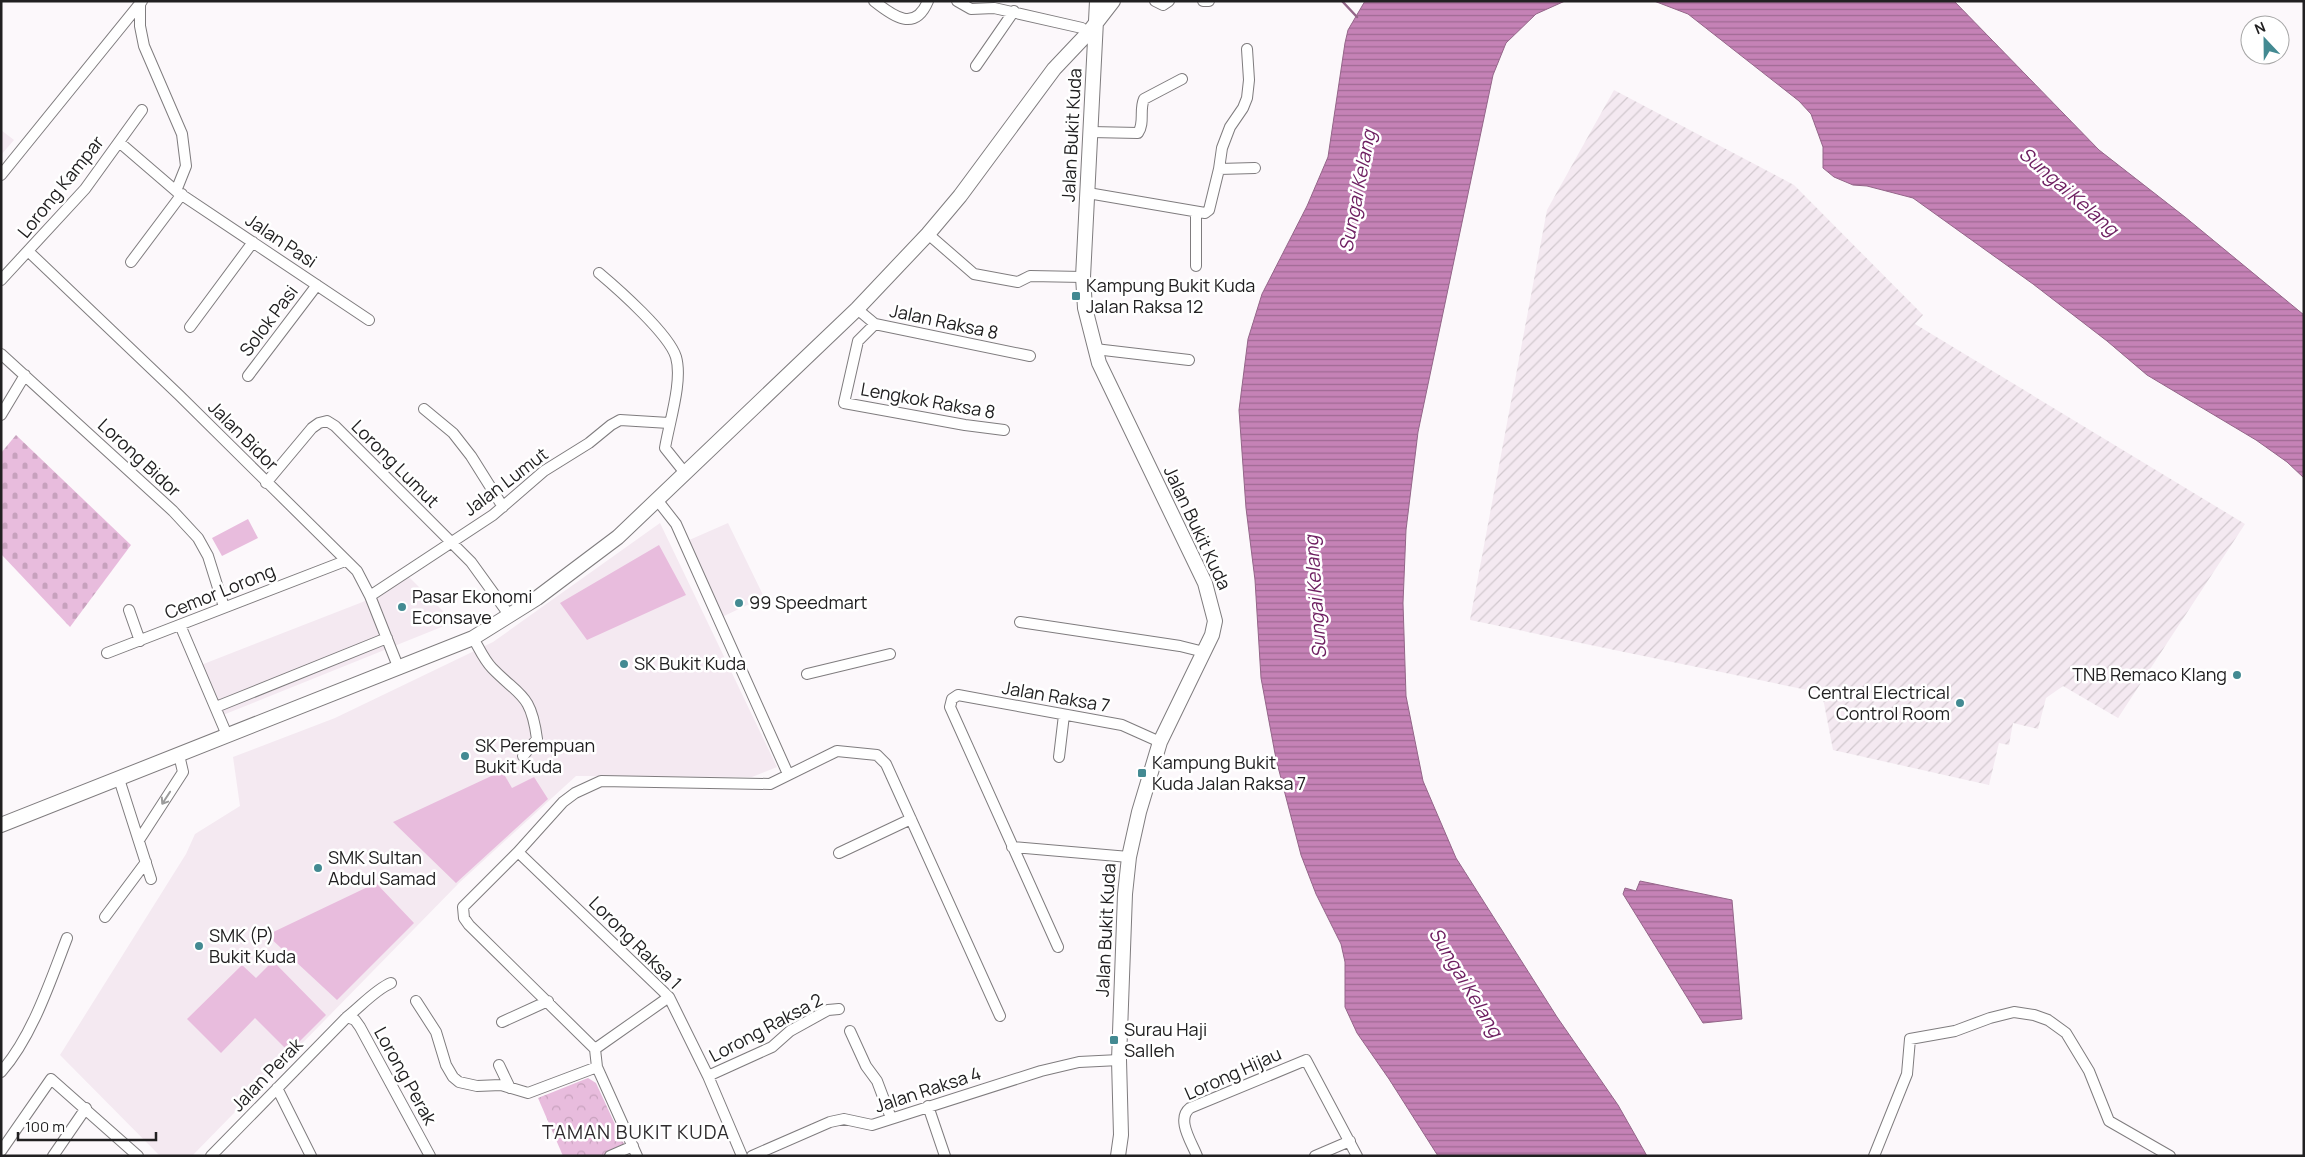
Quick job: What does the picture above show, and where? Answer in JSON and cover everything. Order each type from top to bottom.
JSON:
[{"type":"street","points":[[874,1],[893,16],[913,19],[924,12],[928,1]]},
{"type":"street","points":[[957,1],[971,9],[994,8],[1014,11],[1082,28]]},
{"type":"street","points":[[1,825],[473,638],[510,616],[618,537],[658,501],[857,309],[928,234],[960,196],[1057,66],[1082,28],[1099,9],[1113,1]]},
{"type":"street","points":[[1155,1],[1163,5],[1169,1]]},
{"type":"street","points":[[1203,1],[1209,1]]},
{"type":"street","points":[[1,174],[141,3]]},
{"type":"street","points":[[131,262],[179,192],[186,166],[182,134],[144,46],[140,26],[141,3]]},
{"type":"street","points":[[1057,66],[1068,54],[1099,9]]},
{"type":"street","name":"Jalan Bukit Kuda","points":[[1099,9],[1094,54],[1083,277],[1085,308],[1094,349],[1103,371],[1205,583],[1215,620],[1212,635],[1160,742],[1139,812],[1129,857],[1125,894],[1119,1060],[1121,1136],[1118,1156]]},
{"type":"street","points":[[976,66],[1014,11]]},
{"type":"street","points":[[1068,54],[1080,46],[1086,45],[1094,54]]},
{"type":"street","points":[[1088,193],[1146,202],[1196,213],[1205,213],[1209,210],[1222,148],[1230,127],[1243,108],[1247,98],[1249,80],[1247,49]]},
{"type":"street","points":[[1091,132],[1138,133],[1142,128],[1142,105],[1144,99],[1182,80]]},
{"type":"street","name":"Lorong Kampar","points":[[1,280],[29,252],[85,189],[142,110]]},
{"type":"street","name":"Jalan Pasi","points":[[119,142],[179,192],[369,320]]},
{"type":"street","points":[[1219,169],[1255,168]]},
{"type":"street","points":[[1196,213],[1196,266]]},
{"type":"street","points":[[928,234],[974,274],[1018,282],[1030,276],[1083,277]]},
{"type":"street","points":[[190,327],[253,242]]},
{"type":"street","name":"Jalan Bidor","points":[[29,252],[180,396],[357,571],[370,596],[399,668]]},
{"type":"street","points":[[599,273],[633,303],[674,352],[678,367],[677,383],[665,448],[674,463],[685,473]]},
{"type":"street","name":"Solok Pasi","points":[[248,376],[317,285]]},
{"type":"street","name":"Jalan Raksa 8","points":[[857,309],[875,324],[1030,356]]},
{"type":"street","name":"Lengkok Raksa 8","points":[[875,324],[858,342],[844,403],[965,425],[1004,430]]},
{"type":"street","points":[[1094,349],[1189,360]]},
{"type":"street","name":"Lorong Bidor","points":[[1,354],[173,511],[198,538],[208,556],[224,607]]},
{"type":"street","points":[[1,415],[25,375]]},
{"type":"street","points":[[424,408],[454,433],[503,507]]},
{"type":"street","name":"Jalan Lumut","points":[[370,596],[503,507],[544,471],[620,420],[669,423]]},
{"type":"street","name":"Lorong Lumut","points":[[266,483],[312,428],[319,422],[327,421],[335,426],[481,574],[510,616]]},
{"type":"street","points":[[658,501],[676,524],[788,774]]},
{"type":"street","name":"Cemor Lorong","points":[[107,653],[345,561]]},
{"type":"street","points":[[129,610],[140,641]]},
{"type":"street","points":[[1020,622],[1180,646],[1204,652]]},
{"type":"street","points":[[180,625],[227,735]]},
{"type":"street","points":[[216,707],[387,638]]},
{"type":"street","points":[[473,638],[491,667],[527,700],[535,721],[537,738],[523,756]]},
{"type":"street","points":[[807,674],[890,654]]},
{"type":"street","name":"Jalan Raksa 7","points":[[1012,847],[991,795],[950,707],[952,699],[958,696],[1122,725],[1160,742]]},
{"type":"street","points":[[1059,757],[1064,715]]},
{"type":"street","points":[[610,1156],[635,1151],[597,1067],[595,1049],[469,925],[462,911],[466,903],[518,852],[563,802],[575,793],[602,782],[770,784],[837,751],[858,751],[877,755],[886,764],[1000,1016]]},
{"type":"street","points":[[139,840],[183,772],[179,755]]},
{"type":"street","points":[[119,779],[151,880]]},
{"type":"street","points":[[839,853],[911,819]]},
{"type":"street","points":[[1058,947],[1012,847],[1129,857]]},
{"type":"street","name":"Lorong Raksa 1","points":[[518,852],[669,997],[708,1076],[742,1156]]},
{"type":"street","points":[[105,917],[146,862]]},
{"type":"street","points":[[1,1072],[11,1062],[37,1012],[67,938]]},
{"type":"street","name":"Jalan Perak","points":[[211,1156],[346,1017],[368,1001],[379,989],[391,983]]},
{"type":"street","points":[[595,1049],[669,997]]},
{"type":"street","points":[[416,1000],[436,1032],[446,1065],[458,1082],[477,1086],[492,1084],[528,1093],[597,1067]]},
{"type":"street","points":[[502,1022],[548,1001]]},
{"type":"street","name":"Lorong Raksa 2","points":[[708,1076],[772,1047],[790,1031],[828,1010],[839,1009]]},
{"type":"street","points":[[1874,1156],[1907,1074],[1910,1039],[1955,1031],[1990,1018],[2014,1012],[2034,1015],[2048,1020],[2066,1033],[2089,1071],[2109,1121],[2170,1156]]},
{"type":"street","name":"Lorong Perak","points":[[346,1017],[355,1020],[360,1027],[430,1156]]},
{"type":"street","points":[[850,1031],[866,1066],[878,1081],[892,1118]]},
{"type":"street","name":"Jalan Raksa 4","points":[[752,1156],[830,1122],[844,1119],[872,1124],[1041,1071],[1079,1062],[1119,1060]]},
{"type":"street","name":"Lorong Hijau","points":[[1197,1156],[1184,1124],[1183,1116],[1190,1108],[1306,1060],[1350,1141]]},
{"type":"street","points":[[499,1065],[510,1088]]},
{"type":"street","points":[[1,1151],[51,1079],[138,1156]]},
{"type":"street","points":[[277,1088],[311,1156]]},
{"type":"street","points":[[928,1106],[945,1156]]},
{"type":"street","points":[[53,1156],[86,1108]]},
{"type":"street","points":[[1315,1156],[1350,1141],[1358,1156]]},
{"type":"shaded area","points":[[1614,90],[1794,185],[1923,315],[1915,324],[2245,524],[2118,718],[2063,686],[2046,698],[2038,729],[2013,723],[2009,745],[1999,743],[1989,785],[1833,750],[1822,693],[1470,620],[1547,210]]},
{"type":"shaded area","points":[[1,130],[14,140],[1,155]]},
{"type":"shaded area","points":[[660,523],[777,767],[752,777],[576,776],[459,883],[192,1156],[160,1156],[60,1055],[186,854],[195,834],[240,806],[233,757],[335,718],[493,642]]},
{"type":"shaded area","points":[[728,523],[764,597],[722,617],[687,541]]},
{"type":"shaded area","points":[[407,575],[454,622],[223,715],[201,665],[378,596]]},
{"type":"green space","points":[[16,435],[131,545],[70,627],[1,554],[1,453]]},
{"type":"green space","points":[[248,519],[258,538],[222,556],[212,538]]},
{"type":"green space","points":[[659,545],[686,595],[587,640],[560,603]]},
{"type":"green space","points":[[502,771],[512,788],[534,777],[548,799],[456,883],[393,822]]},
{"type":"green space","points":[[376,883],[414,923],[337,1000],[267,935]]},
{"type":"green space","points":[[273,961],[326,1015],[289,1052],[255,1018],[221,1053],[187,1019],[242,965],[256,978]]},
{"type":"green space","points":[[588,1078],[596,1083],[625,1146],[602,1156],[563,1156],[538,1098]]},
{"type":"water","name":"Sungai Kelang","points":[[1365,1],[1565,1],[1536,14],[1506,43],[1493,75],[1418,432],[1406,530],[1403,603],[1406,696],[1423,781],[1456,858],[1557,1017],[1618,1105],[1647,1156],[1438,1156],[1357,1033],[1345,1007],[1345,962],[1341,944],[1316,894],[1301,855],[1276,759],[1261,678],[1255,580],[1246,508],[1239,410],[1248,339],[1262,294],[1307,206],[1328,157],[1348,30]]},
{"type":"water","name":"Sungai Kelang","points":[[1654,1],[1954,1],[2099,150],[2185,217],[2304,315],[2304,478],[2287,462],[2256,440],[2147,375],[2107,341],[2033,284],[1913,198],[1867,186],[1853,185],[1834,177],[1823,168],[1823,147],[1811,114],[1799,101],[1688,14]]},
{"type":"water","points":[[1640,881],[1732,900],[1742,1019],[1703,1023],[1623,894],[1625,888],[1636,891]]},
{"type":"waterway","points":[[1342,1],[1357,17]]},
{"type":"place","name":"Kampung Bukit Kuda Jalan Raksa 12","points":[[1076,296]]},
{"type":"place","name":"99 Speedmart","points":[[739,603]]},
{"type":"place","name":"Pasar Ekonomi Econsave","points":[[402,607]]},
{"type":"place","name":"SK Bukit Kuda","points":[[624,664]]},
{"type":"place","name":"TNB Remaco Klang","points":[[2237,675]]},
{"type":"place","name":"Central Electrical Control Room","points":[[1960,703]]},
{"type":"place","name":"SK Perempuan Bukit Kuda","points":[[465,756]]},
{"type":"place","name":"Kampung Bukit Kuda Jalan Raksa 7","points":[[1142,773]]},
{"type":"place","name":"SMK Sultan Abdul Samad","points":[[318,868]]},
{"type":"place","name":"SMK (P) Bukit Kuda","points":[[199,946]]},
{"type":"place","name":"Surau Haji Salleh","points":[[1114,1040]]},
{"type":"district","name":"TAMAN BUKIT KUDA","points":[[636,1132]]}]
